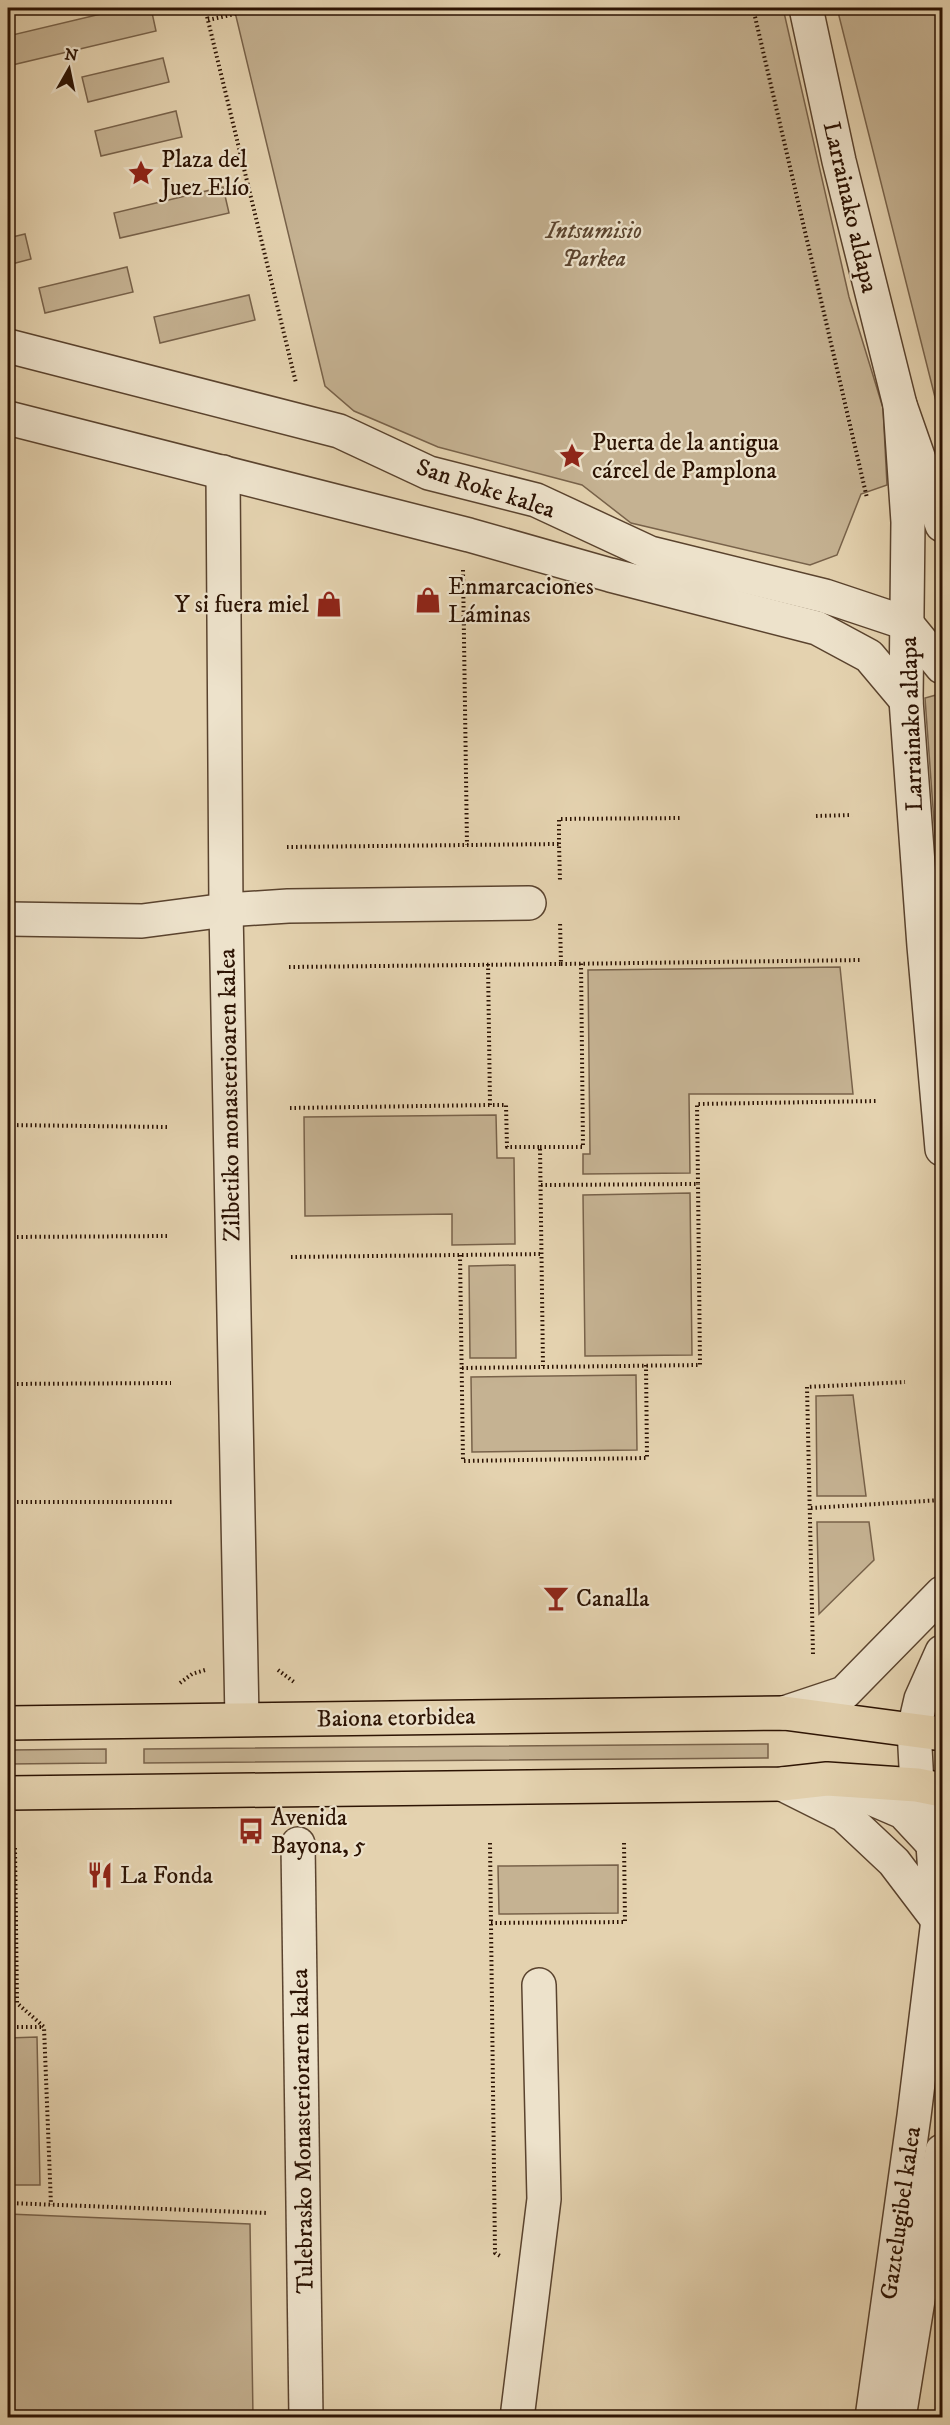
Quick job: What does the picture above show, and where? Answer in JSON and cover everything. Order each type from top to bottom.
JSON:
[{"type":"main road","name":"Baiona etorbidea","points":[[8,1723],[784,1713],[928,1731]]},
{"type":"main road","points":[[8,1793],[782,1784],[827,1779],[930,1788]]},
{"type":"street","name":"Larrainako aldapa","points":[[806,8],[839,161],[900,405],[942,525]]},
{"type":"street","name":"San Roke kalea","points":[[8,346],[339,431],[429,473],[536,500],[650,553],[825,596],[906,623]]},
{"type":"street","name":"Larrainako aldapa","points":[[900,405],[908,522],[906,700],[942,1149]]},
{"type":"street","name":"San Roke kalea","points":[[8,418],[469,535],[610,575],[817,628],[869,656],[906,700]]},
{"type":"street","name":"Zilbetiko monasterioaren kalea","points":[[222,472],[226,910],[242,1719]]},
{"type":"street","points":[[906,623],[942,667]]},
{"type":"street","points":[[8,919],[142,921],[226,910],[288,906],[530,903]]},
{"type":"street","points":[[784,1713],[844,1693],[942,1593]]},
{"type":"street","name":"Gaztelugibel kalea","points":[[872,2418],[933,1972],[938,1920],[938,1849],[930,1788],[928,1731],[921,1699],[942,1652]]},
{"type":"street","points":[[827,1779],[903,1812],[938,1849]]},
{"type":"street","points":[[782,1784],[844,1815],[894,1862],[938,1920]]},
{"type":"street","name":"Tulebrasko Monasterioraren kalea","points":[[298,1844],[306,2418]]},
{"type":"street","points":[[517,2418],[544,2199],[539,1985]]},
{"type":"street","name":"Gaztelugibel kalea","points":[[899,2418],[942,2151]]},
{"type":"path","points":[[205,8],[298,393]]},
{"type":"path","points":[[208,20],[262,8]]},
{"type":"path","points":[[563,8],[568,8]]},
{"type":"path","points":[[753,8],[869,506]]},
{"type":"path","points":[[463,563],[467,845]]},
{"type":"path","points":[[816,816],[852,815]]},
{"type":"path","points":[[560,844],[559,819],[682,818]]},
{"type":"path","points":[[561,964],[862,960]]},
{"type":"path","points":[[290,1108],[506,1105],[507,1147],[583,1147],[581,963]]},
{"type":"path","points":[[488,964],[490,1105]]},
{"type":"path","points":[[462,1368],[700,1365],[697,1104],[877,1101]]},
{"type":"path","points":[[8,1125],[167,1127]]},
{"type":"path","points":[[540,1147],[543,1366]]},
{"type":"path","points":[[541,1185],[698,1184]]},
{"type":"path","points":[[8,1237],[169,1236]]},
{"type":"path","points":[[291,1257],[542,1254]]},
{"type":"path","points":[[460,1255],[463,1461],[647,1458],[646,1365]]},
{"type":"path","points":[[813,1654],[807,1388],[905,1382]]},
{"type":"path","points":[[8,1384],[171,1383]]},
{"type":"path","points":[[811,1508],[942,1500]]},
{"type":"path","points":[[8,1502],[174,1502]]},
{"type":"path","points":[[491,1923],[625,1922],[624,1842]]},
{"type":"path","points":[[490,1843],[495,2253],[503,2258]]},
{"type":"path","points":[[15,1848],[17,2003],[44,2027],[51,2205]]},
{"type":"path","points":[[8,2027],[44,2027]]},
{"type":"path","points":[[8,2203],[304,2215]]},
{"type":"green space","points":[[126,8],[151,8],[156,31],[8,66],[8,36]]},
{"type":"green space","name":"Intsumisio Parkea","points":[[234,8],[783,8],[849,297],[883,408],[887,485],[861,494],[837,555],[810,565],[631,523],[582,485],[438,447],[354,411],[325,386]]},
{"type":"green space","points":[[837,8],[942,8],[942,425]]},
{"type":"green space","points":[[163,58],[169,82],[88,102],[82,77]]},
{"type":"green space","points":[[176,111],[182,137],[101,156],[95,131]]},
{"type":"green space","points":[[223,187],[229,213],[120,238],[114,213]]},
{"type":"green space","points":[[25,234],[31,259],[8,265],[8,238]]},
{"type":"green space","points":[[127,267],[133,292],[45,313],[39,288]]},
{"type":"green space","points":[[249,295],[255,320],[160,343],[154,317]]},
{"type":"green space","points":[[936,695],[942,717],[942,932],[925,698]]},
{"type":"green space","points":[[840,967],[853,1094],[689,1094],[690,1173],[583,1174],[583,1154],[590,1154],[588,970]]},
{"type":"green space","points":[[496,1115],[497,1158],[514,1158],[515,1244],[452,1245],[452,1214],[305,1216],[304,1117]]},
{"type":"green space","points":[[690,1193],[692,1355],[585,1356],[583,1195]]},
{"type":"green space","points":[[515,1265],[516,1358],[470,1358],[469,1266]]},
{"type":"green space","points":[[636,1375],[637,1450],[472,1452],[471,1377]]},
{"type":"green space","points":[[853,1395],[866,1496],[817,1496],[816,1396]]},
{"type":"green space","points":[[817,1522],[869,1522],[874,1560],[819,1614]]},
{"type":"green space","points":[[768,1744],[768,1758],[144,1763],[144,1749]]},
{"type":"green space","points":[[106,1749],[106,1763],[8,1764],[8,1750]]},
{"type":"green space","points":[[618,1865],[618,1913],[499,1914],[498,1866]]},
{"type":"green space","points":[[37,2037],[40,2185],[8,2185],[8,2038]]},
{"type":"green space","points":[[8,2214],[250,2224],[253,2417],[8,2417]]},
{"type":"place","name":"Plaza del Juez Elío","points":[[141,173]]},
{"type":"place","name":"Puerta de la antigua cárcel de Pamplona","points":[[572,456]]},
{"type":"place","name":"Enmarcaciones Láminas","points":[[428,600]]},
{"type":"place","name":"Y si fuera miel","points":[[329,604]]},
{"type":"place","name":"Canalla","points":[[556,1598]]},
{"type":"place","name":"Avenida Bayona, 5","points":[[251,1831]]},
{"type":"place","name":"La Fonda","points":[[100,1875]]}]
